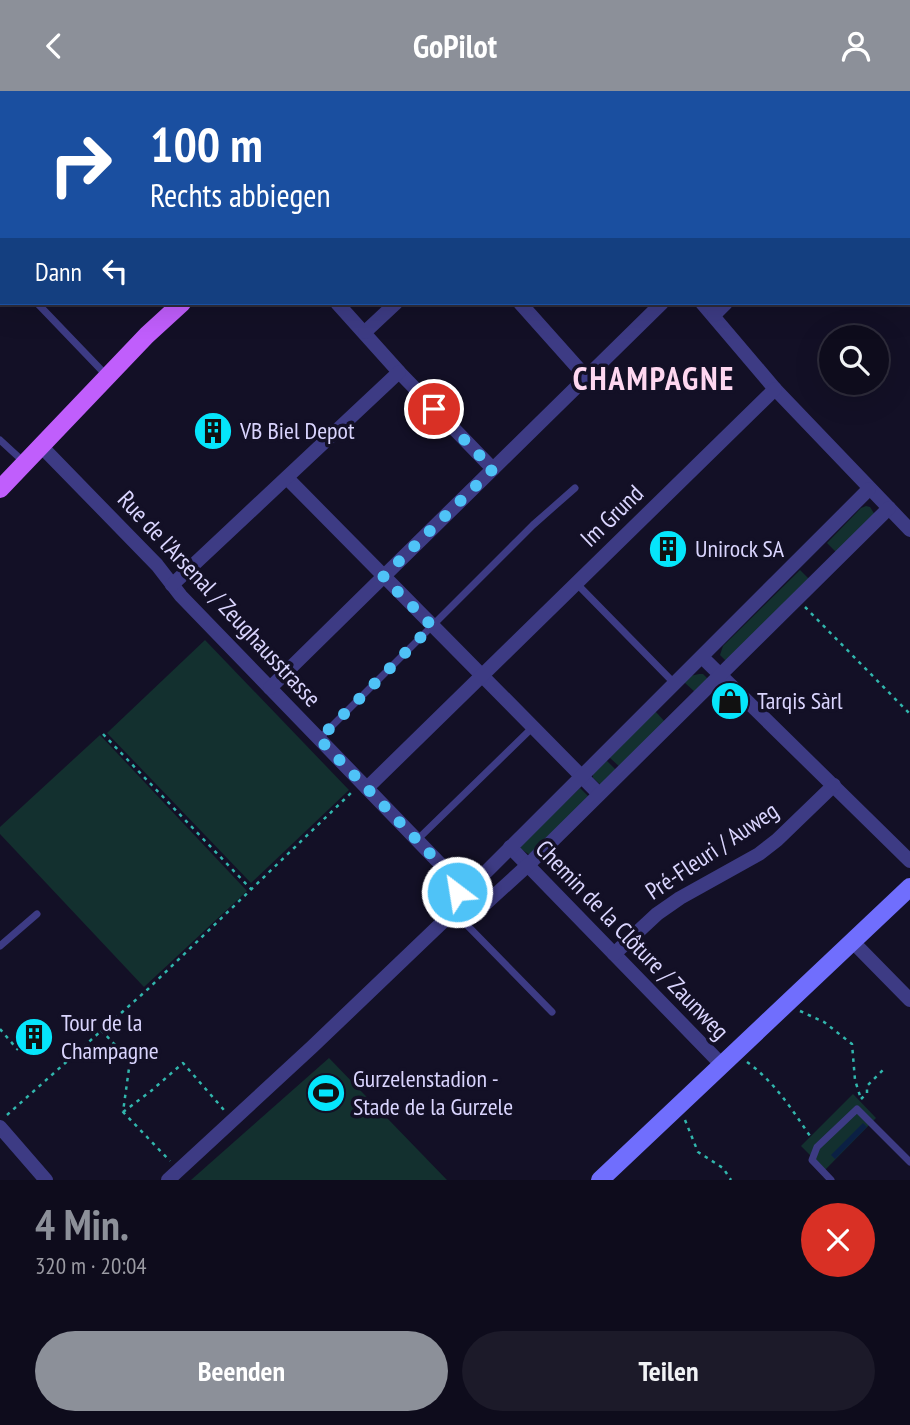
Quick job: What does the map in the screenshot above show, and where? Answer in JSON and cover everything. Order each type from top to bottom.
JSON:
[{"type":"main road","points":[[0,489],[107,376],[180,305]]},
{"type":"street","points":[[339,305],[493,469]]},
{"type":"street","points":[[365,332],[394,305]]},
{"type":"street","points":[[522,305],[586,377]]},
{"type":"street","points":[[270,688],[660,305]]},
{"type":"street","points":[[704,305],[775,389],[910,530]]},
{"type":"street","points":[[714,314],[724,305]]},
{"type":"street","points":[[172,585],[399,372]]},
{"type":"street","name":"Im Grund","points":[[362,788],[482,676],[775,389]]},
{"type":"street","name":"Rue de l'Arsenal / Zeughausstrasse","points":[[41,446],[157,565],[172,585],[362,788],[417,840],[454,880],[457,892]]},
{"type":"street","points":[[286,478],[599,794]]},
{"type":"street","points":[[455,917],[457,892],[474,884],[869,489]]},
{"type":"street","points":[[168,1180],[455,917],[472,916],[528,865],[889,508]]},
{"type":"street","points":[[702,657],[910,860]]},
{"type":"street","name":"Pré-Fleuri / Auweg","points":[[614,954],[657,914],[680,898],[759,854],[834,785]]},
{"type":"street","name":"Chemin de la Clôture / Zaunweg","points":[[510,846],[722,1065]]},
{"type":"street","points":[[607,1178],[910,887]]},
{"type":"street","points":[[852,941],[910,1000]]},
{"type":"street","points":[[2,1122],[47,1180]]},
{"type":"lane","points":[[39,305],[107,376]]},
{"type":"lane","points":[[0,440],[25,463]]},
{"type":"lane","points":[[319,739],[533,525],[575,488]]},
{"type":"lane","points":[[577,583],[675,684]]},
{"type":"lane","points":[[417,840],[533,727]]},
{"type":"lane","points":[[0,947],[37,914]]},
{"type":"lane","points":[[455,917],[552,1012]]},
{"type":"lane","points":[[831,1180],[812,1160],[817,1147],[857,1109],[910,1162]]},
{"type":"path","points":[[798,600],[910,714]]},
{"type":"path","points":[[103,734],[251,889]]},
{"type":"path","points":[[2,1122],[362,788]]},
{"type":"path","points":[[800,1011],[824,1022],[852,1044],[855,1080],[861,1099]]},
{"type":"path","points":[[0,1029],[18,1050]]},
{"type":"path","points":[[102,1030],[130,1061],[123,1112]]},
{"type":"path","points":[[747,1062],[760,1071],[786,1100],[817,1147]]},
{"type":"path","points":[[123,1112],[183,1063],[228,1114]]},
{"type":"path","points":[[857,1109],[867,1093],[867,1086],[883,1070]]},
{"type":"path","points":[[123,1112],[172,1163]]},
{"type":"path","points":[[685,1121],[698,1152],[723,1168],[731,1180]]},
{"type":"green space","points":[[866,506],[870,507],[875,515],[838,554],[827,543]]},
{"type":"green space","points":[[800,570],[811,581],[726,661],[720,655],[723,646]]},
{"type":"green space","points":[[205,640],[349,790],[251,883],[107,733]]},
{"type":"green space","points":[[699,674],[708,679],[696,693],[684,682],[690,676]]},
{"type":"green space","points":[[655,711],[666,723],[621,768],[609,757]]},
{"type":"green space","points":[[100,735],[247,891],[144,987],[0,834],[0,827]]},
{"type":"green space","points":[[606,760],[617,771],[604,784],[600,784],[593,778],[593,773]]},
{"type":"green space","points":[[580,788],[589,797],[530,855],[521,849],[521,845]]},
{"type":"green space","name":"Gurzelenstadion - Stade de la Gurzele","points":[[329,1058],[447,1180],[191,1180]]},
{"type":"green space","points":[[853,1094],[876,1118],[825,1170],[801,1146]]},
{"type":"water","points":[[863,1123],[867,1127],[835,1159],[831,1155]]},
{"type":"place","name":"VB Biel Depot","points":[[213,431]]},
{"type":"place","name":"Unirock SA","points":[[668,549]]},
{"type":"place","name":"Tarqis Sàrl","points":[[730,701]]},
{"type":"place","name":"Tour de la Champagne","points":[[34,1037]]},
{"type":"place","name":"Gurzelenstadion - Stade de la Gurzele","points":[[326,1093]]},
{"type":"district","name":"CHAMPAGNE","points":[[654,379]]},
{"type":"route","points":[[434,409],[493,469],[383,577],[432,626],[319,739],[447,871],[454,880],[457,892]]}]
